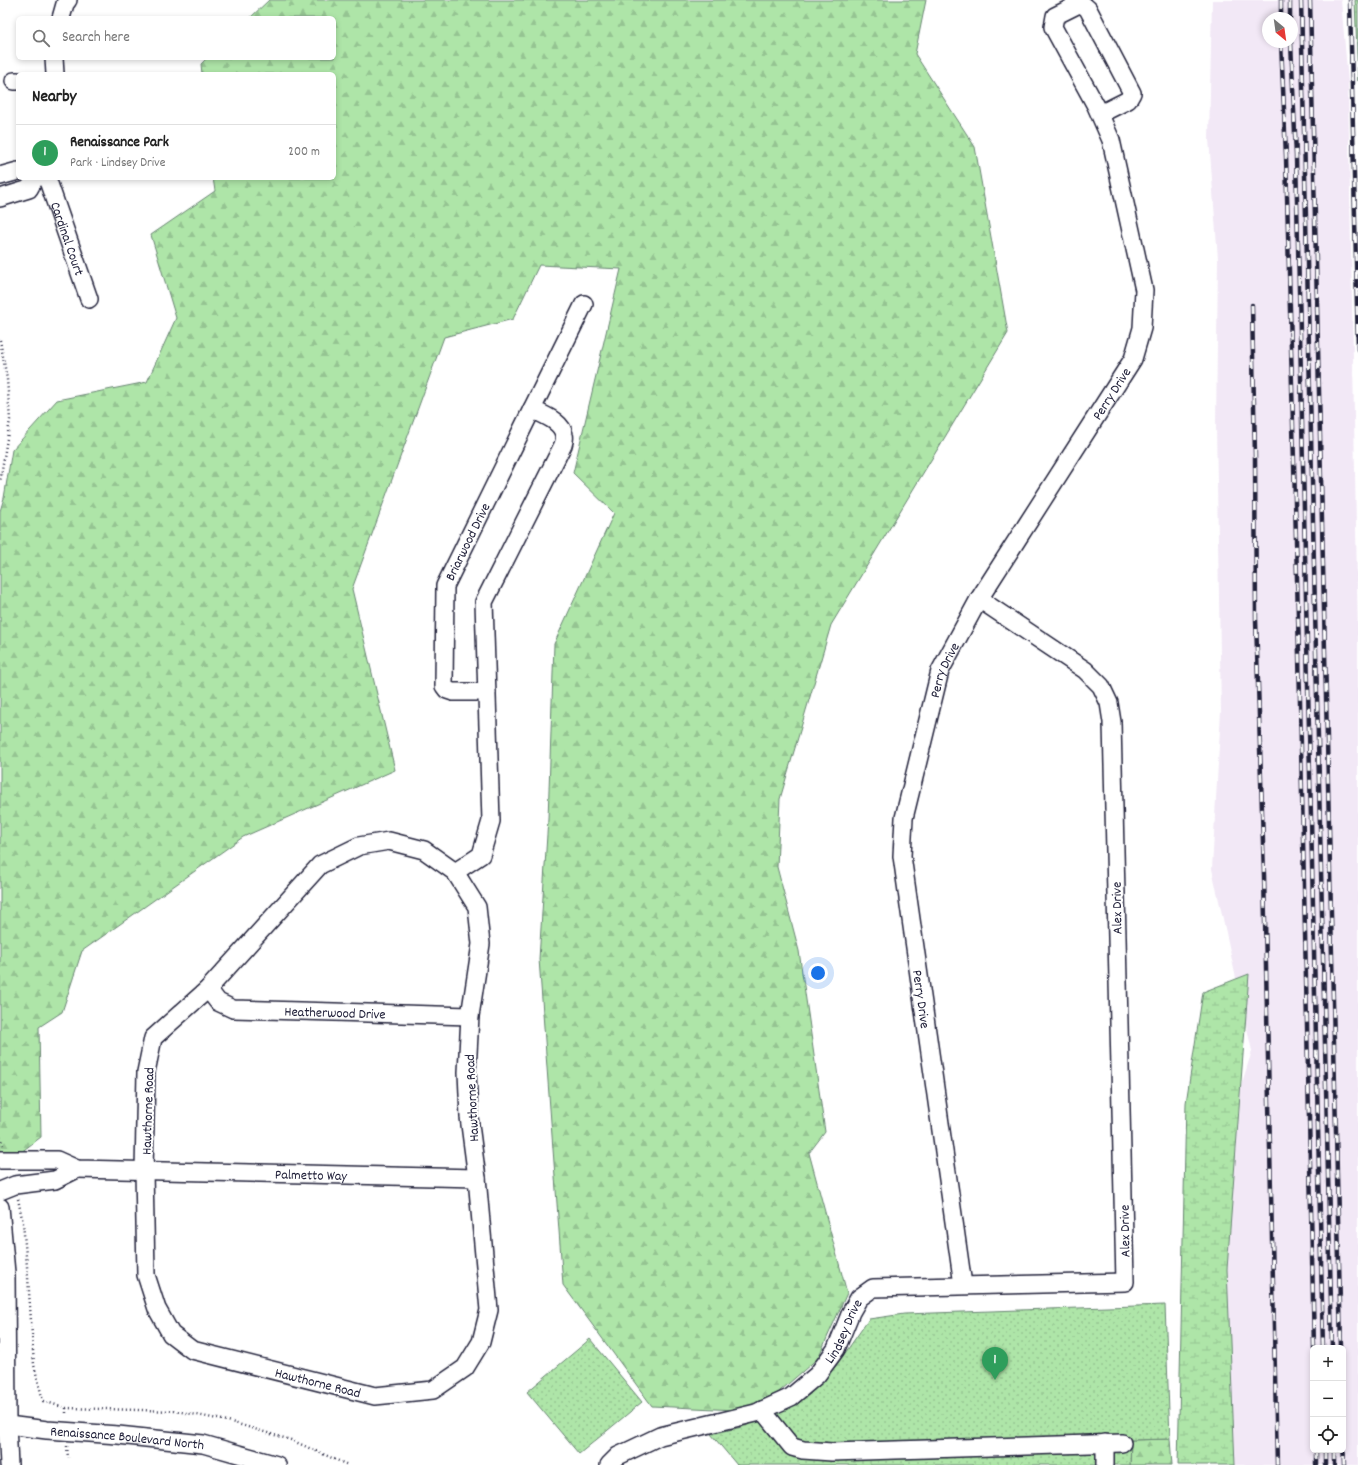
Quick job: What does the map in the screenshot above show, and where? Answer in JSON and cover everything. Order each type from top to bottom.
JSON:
[{"type":"street","points":[[62,16],[65,4],[68,0]]},
{"type":"street","name":"Perry Drive","points":[[963,1285],[902,856],[904,818],[940,671],[979,599],[1133,359],[1142,328],[1144,290],[1110,140],[1098,110],[1053,27],[1056,16],[1081,3],[1088,9],[1132,93],[1128,100],[1098,110]]},
{"type":"street","points":[[54,60],[55,72]]},
{"type":"street","points":[[0,176],[16,172]]},
{"type":"street","points":[[0,198],[29,189],[34,180]]},
{"type":"street","name":"Cardinal Court","points":[[48,180],[89,300]]},
{"type":"street","name":"Briarwood Drive","points":[[487,692],[452,692],[447,690],[444,686],[445,586],[584,304]]},
{"type":"street","points":[[455,872],[481,855],[491,821],[484,602],[563,445],[564,435],[562,427],[555,421],[532,409]]},
{"type":"street","name":"Alex Drive","points":[[979,599],[1085,670],[1100,686],[1109,703],[1112,722],[1125,1282]]},
{"type":"street","name":"Hawthorne Road","points":[[389,841],[424,850],[455,872],[477,907],[481,944],[470,1016],[467,1072],[469,1117],[477,1178],[489,1310],[481,1342],[465,1368],[433,1390],[375,1396],[192,1350],[171,1334],[157,1309],[146,1275],[144,1171],[146,1072],[153,1038],[208,989],[320,865],[359,846],[389,841]]},
{"type":"street","name":"Heatherwood Drive","points":[[208,989],[218,1002],[234,1009],[470,1016]]},
{"type":"street","name":"Hawthorne Road","points":[[4,1160],[57,1160],[77,1169],[144,1171]]},
{"type":"street","name":"Hawthorne Road","points":[[8,1188],[56,1180],[77,1169]]},
{"type":"street","name":"Palmetto Way","points":[[144,1171],[477,1178]]},
{"type":"street","points":[[0,1207],[6,1273],[3,1424],[9,1465]]},
{"type":"street","name":"Lindsey Drive","points":[[608,1465],[618,1456],[660,1436],[756,1413],[791,1397],[817,1375],[836,1349],[851,1312],[859,1298],[872,1288],[1125,1282]]},
{"type":"street","points":[[762,1410],[792,1447],[803,1450],[832,1452],[1122,1443]]},
{"type":"street","name":"Renaissance Boulevard North","points":[[3,1424],[47,1430],[118,1435],[203,1444],[277,1465]]},
{"type":"street","points":[[1105,1443],[1105,1465]]},
{"type":"path","points":[[0,340],[7,379],[10,420],[0,482]]},
{"type":"path","points":[[0,1137],[4,1160]]},
{"type":"path","points":[[8,1188],[23,1222],[34,1365],[43,1401],[66,1408],[176,1411],[228,1421],[291,1440],[348,1465]]},
{"type":"path","points":[[66,1408],[66,1414]]},
{"type":"path","points":[[67,1443],[68,1458]]},
{"type":"shaded area","points":[[1212,0],[1341,0],[1348,82],[1358,639],[1358,1465],[1232,1465],[1224,1140],[1252,1051],[1212,869],[1221,711],[1216,426],[1218,259],[1209,139]]},
{"type":"green space","points":[[269,0],[926,0],[915,54],[975,147],[1008,333],[831,625],[780,799],[777,867],[799,951],[825,1132],[809,1153],[847,1293],[818,1358],[757,1411],[652,1406],[563,1285],[539,959],[548,819],[554,644],[614,513],[573,473],[621,269],[539,265],[513,319],[444,337],[352,589],[395,770],[243,837],[82,951],[62,1012],[39,1027],[41,1137],[0,1168],[0,511],[4,498],[12,450],[57,400],[147,382],[176,318],[151,235],[215,191],[213,180],[336,180],[336,72],[202,72],[201,64],[205,60],[336,60],[336,16],[252,16]]},
{"type":"green space","points":[[1355,0],[1358,0],[1358,81]]},
{"type":"green space","points":[[1249,974],[1227,1269],[1235,1465],[1178,1465],[1186,1103],[1203,992]]},
{"type":"green space","points":[[1165,1305],[1170,1439],[1131,1440],[1130,1465],[737,1465],[711,1434],[742,1427],[772,1415],[809,1395],[836,1366],[869,1319],[904,1314]]},
{"type":"green space","points":[[590,1339],[642,1402],[579,1454],[527,1392]]},
{"type":"green space","points":[[1170,1439],[1172,1465],[1130,1465],[1131,1440]]},
{"type":"railway","points":[[1281,0],[1281,12]]},
{"type":"railway","points":[[1290,0],[1290,12]]},
{"type":"railway","points":[[1301,0],[1332,1345]]},
{"type":"railway","points":[[1310,0],[1341,1345]]},
{"type":"railway","points":[[1350,0],[1358,349]]},
{"type":"railway","points":[[1281,48],[1286,156],[1299,654],[1314,1345]]},
{"type":"railway","points":[[1291,48],[1296,156],[1323,1345]]},
{"type":"railway","points":[[1252,305],[1256,619],[1264,875],[1277,1465]]},
{"type":"railway","points":[[1316,1453],[1316,1465]]},
{"type":"railway","points":[[1325,1453],[1325,1465]]},
{"type":"railway","points":[[1334,1453],[1334,1465]]},
{"type":"railway","points":[[1344,1453],[1344,1465]]},
{"type":"place","name":"Renaissance Park","points":[[995,1380]]}]
